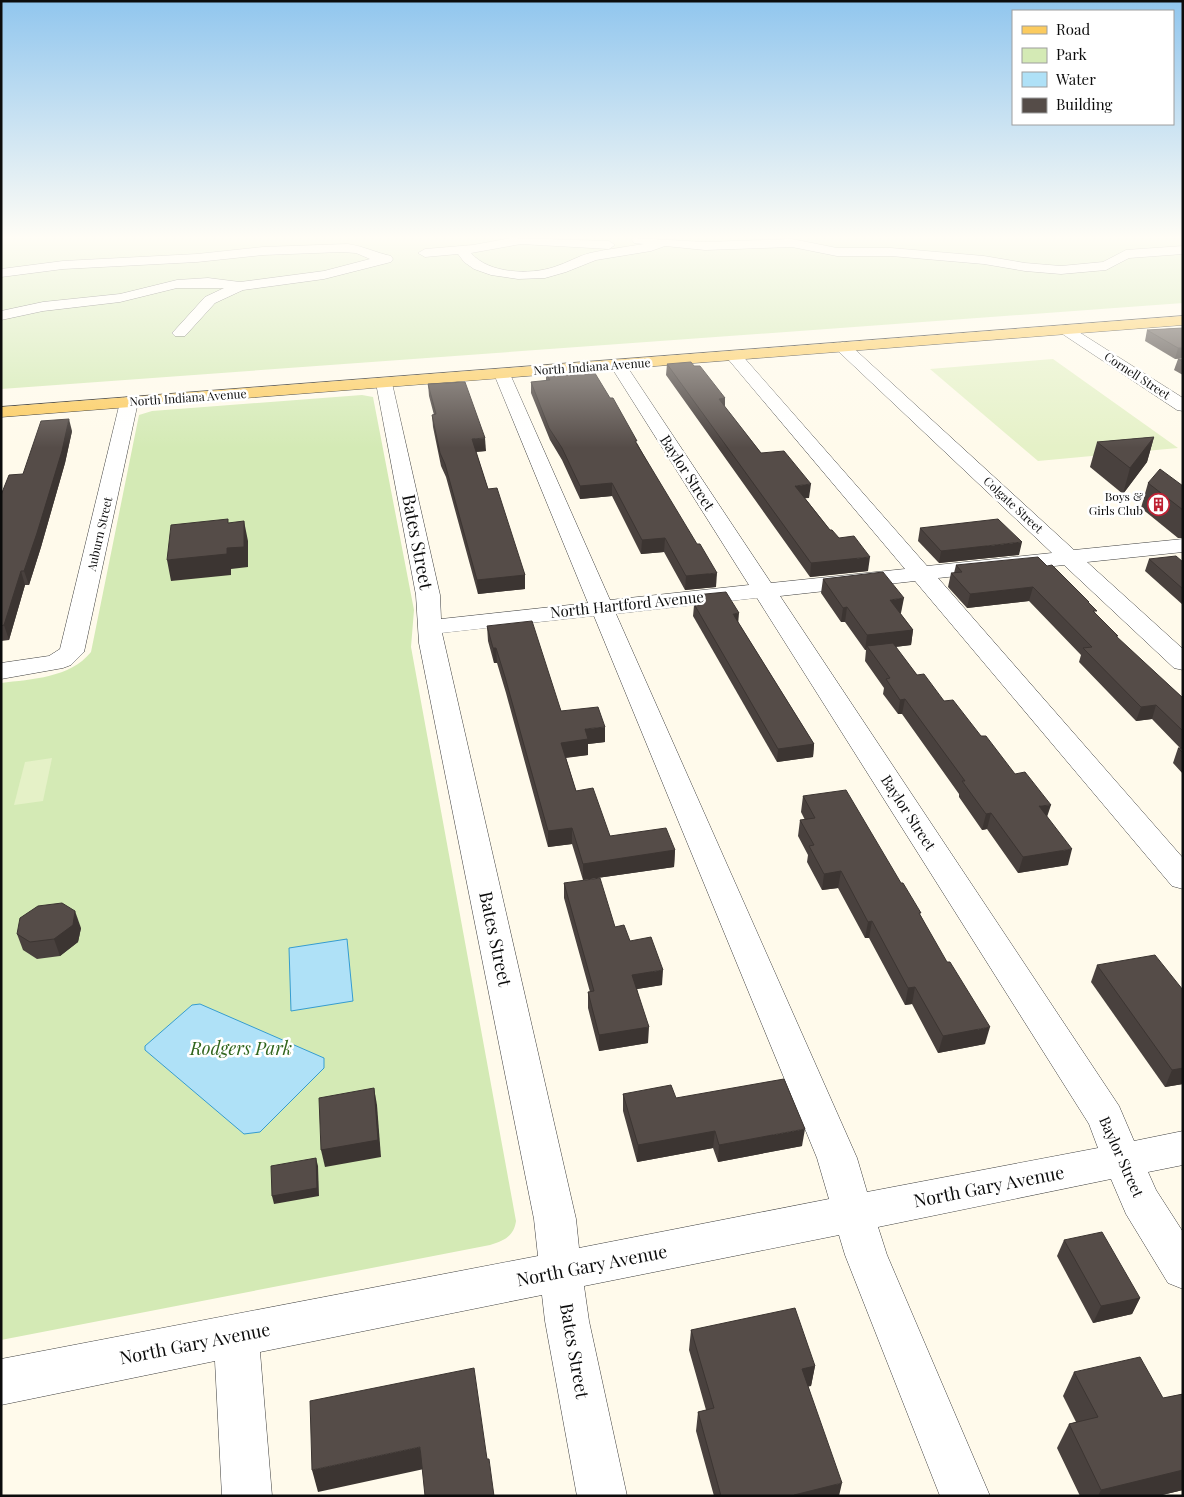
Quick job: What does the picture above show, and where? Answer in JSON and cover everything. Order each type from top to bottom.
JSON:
[{"type":"main road","name":"North Indiana Avenue","points":[[1,412],[1182,321]]},
{"type":"street","points":[[1,316],[38,308]]},
{"type":"street","points":[[180,333],[203,308]]},
{"type":"street","name":"Cornell Street","points":[[1066,330],[1183,406]]},
{"type":"street","name":"Colgate Street","points":[[843,347],[1183,663]]},
{"type":"street","points":[[734,356],[1183,878]]},
{"type":"street","name":"Baylor Street","points":[[618,365],[1105,1116],[1140,1201],[1183,1269]]},
{"type":"street","points":[[502,374],[837,1158],[866,1255],[965,1496]]},
{"type":"street","name":"Bates Street","points":[[384,383],[428,595],[431,642],[555,1220],[567,1321],[602,1496]]},
{"type":"street","name":"Auburn Street","points":[[1,671],[35,668],[62,660],[72,652],[129,402]]},
{"type":"street","name":"North Hartford Avenue","points":[[430,627],[1183,545]]},
{"type":"street","name":"North Gary Avenue","points":[[1,1382],[1183,1148]]},
{"type":"street","points":[[236,1336],[247,1496]]},
{"type":"green space","points":[[1,308],[1116,308],[1,389]]},
{"type":"green space","points":[[1053,359],[1178,448],[1038,461],[930,369]]},
{"type":"green space","name":"Rodgers Park","points":[[362,395],[373,397],[414,610],[411,647],[516,1221],[515,1226],[508,1237],[490,1245],[1,1340],[1,683],[50,676],[72,667],[91,652],[139,415],[152,411]]},
{"type":"green space","points":[[52,758],[43,801],[14,805],[25,762]]},
{"type":"water","points":[[347,939],[353,1001],[291,1011],[289,948]]},
{"type":"water","points":[[200,1004],[324,1058],[324,1068],[260,1132],[244,1134],[145,1050],[145,1046],[192,1005]]},
{"type":"building","points":[[1183,328],[1183,348],[1178,348],[1147,330]]},
{"type":"building","points":[[691,362],[694,366],[700,366],[725,398],[719,399],[761,453],[784,451],[811,484],[795,486],[830,530],[839,538],[854,536],[870,557],[811,563],[667,364]]},
{"type":"building","points":[[593,370],[610,398],[613,398],[637,441],[635,441],[697,544],[700,544],[717,573],[686,576],[665,538],[642,540],[612,483],[580,486],[562,448],[549,428],[531,382],[550,380],[546,374]]},
{"type":"building","points":[[465,382],[485,438],[472,439],[488,489],[497,488],[525,575],[477,580],[445,464],[440,453],[432,415],[436,414],[428,384]]},
{"type":"building","points":[[69,419],[62,451],[37,533],[24,571],[21,571],[4,625],[1,626],[1,495],[9,475],[23,474],[41,421]]},
{"type":"building","points":[[1154,437],[1130,468],[1097,442]]},
{"type":"building","points":[[1160,469],[1183,486],[1183,510],[1148,483]]},
{"type":"building","points":[[228,519],[228,523],[244,521],[244,547],[227,548],[227,554],[167,560],[171,525]]},
{"type":"building","points":[[998,519],[1022,542],[941,551],[920,528]]},
{"type":"building","points":[[1176,556],[1183,562],[1183,589],[1149,559]]},
{"type":"building","points":[[1038,557],[1047,566],[1052,565],[1089,602],[1097,611],[1093,611],[1118,636],[1116,636],[1183,698],[1183,731],[1156,705],[1141,707],[1083,648],[1092,647],[1033,587],[970,594],[951,573],[962,572],[956,565]]},
{"type":"building","points":[[883,572],[904,598],[890,600],[913,630],[867,635],[847,607],[843,608],[823,579]]},
{"type":"building","points":[[726,592],[739,613],[733,614],[814,744],[778,749],[694,604],[700,604],[695,595]]},
{"type":"building","points":[[532,621],[561,711],[598,707],[605,727],[585,729],[588,739],[561,743],[576,791],[593,788],[610,836],[666,828],[675,850],[583,864],[572,828],[548,831],[505,677],[496,648],[493,648],[487,626]]},
{"type":"building","points":[[893,643],[917,675],[924,674],[944,701],[953,700],[981,736],[986,736],[1015,774],[1025,772],[1051,805],[1039,806],[1072,849],[1023,857],[991,813],[986,814],[962,781],[965,781],[905,699],[900,700],[886,679],[890,678],[867,646]]},
{"type":"building","points":[[846,790],[921,913],[919,913],[947,962],[950,962],[990,1027],[943,1036],[915,987],[908,988],[872,921],[868,922],[841,871],[824,874],[809,846],[814,845],[800,820],[815,818],[803,796]]},
{"type":"building","points":[[600,878],[615,927],[624,925],[630,941],[651,937],[663,970],[632,975],[649,1027],[599,1035],[588,992],[594,991],[564,883]]},
{"type":"building","points":[[62,903],[75,911],[73,925],[54,939],[30,942],[17,934],[20,918],[38,906]]},
{"type":"building","points":[[1155,955],[1183,990],[1183,1068],[1172,1070],[1097,965]]},
{"type":"building","points":[[784,1079],[805,1129],[719,1145],[715,1131],[638,1145],[623,1094],[671,1085],[676,1098]]},
{"type":"building","points":[[374,1088],[378,1140],[321,1150],[319,1098]]},
{"type":"building","points":[[316,1158],[317,1188],[272,1196],[271,1166]]},
{"type":"building","points":[[1102,1232],[1140,1298],[1101,1306],[1064,1240]]},
{"type":"building","points":[[795,1308],[815,1366],[802,1369],[842,1483],[795,1496],[721,1496],[698,1412],[714,1408],[691,1330]]},
{"type":"building","points":[[1140,1357],[1163,1398],[1183,1394],[1183,1470],[1101,1490],[1069,1424],[1098,1417],[1074,1372]]},
{"type":"building","points":[[474,1368],[494,1496],[425,1496],[420,1447],[312,1470],[310,1401]]},
{"type":"place","name":"Boys & Girls Club","points":[[1159,504]]}]
